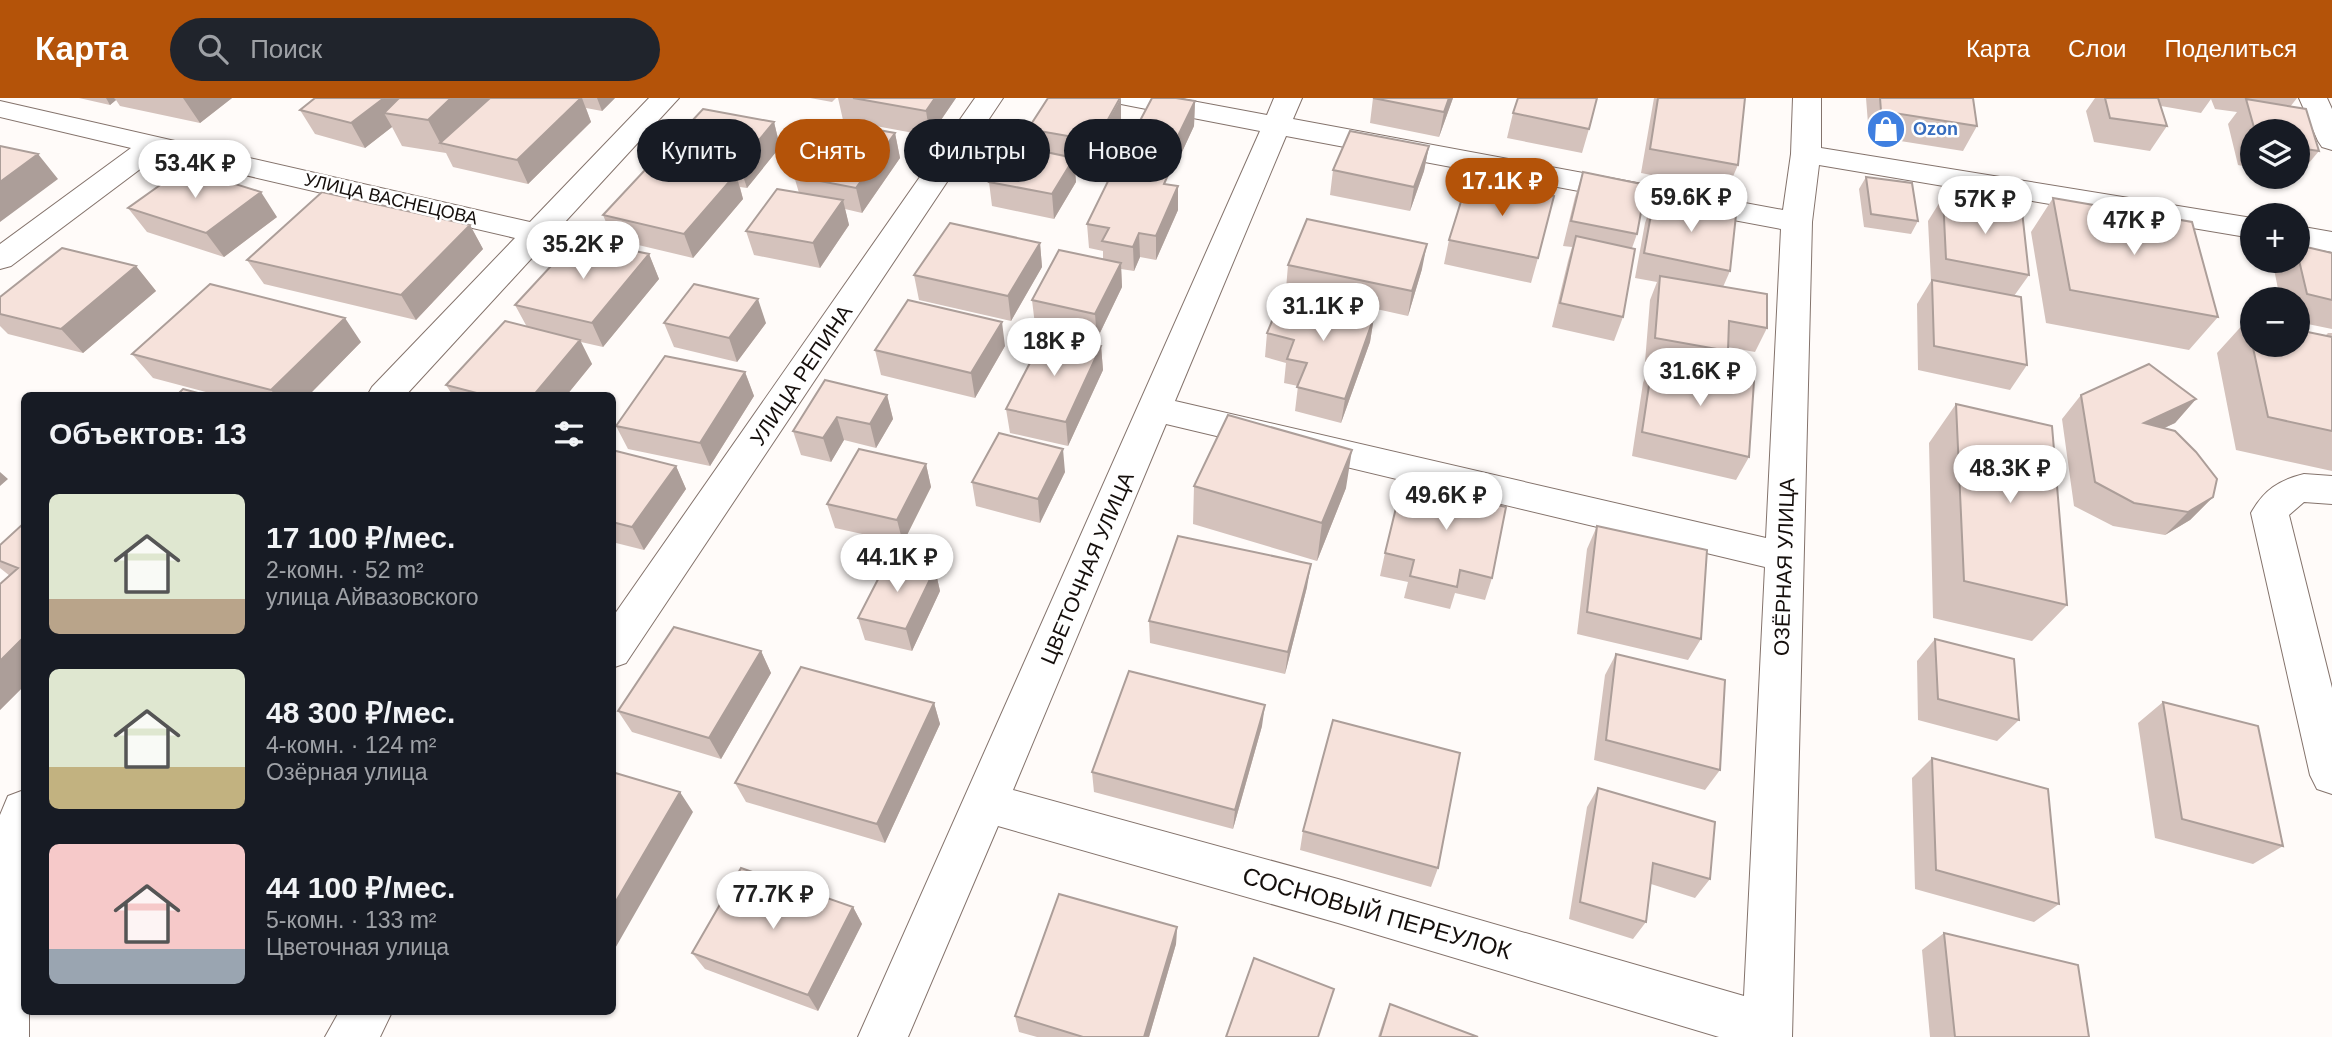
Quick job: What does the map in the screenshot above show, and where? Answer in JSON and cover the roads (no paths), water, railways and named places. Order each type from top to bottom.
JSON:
[{"type":"street","points":[[388,392],[665,98]]},
{"type":"street","name":"УЛИЦА РЕПИНА","points":[[616,645],[989,98]]},
{"type":"street","points":[[1131,98],[1282,111],[1797,222]]},
{"type":"street","name":"ОЗЁРНАЯ УЛИЦА","points":[[1767,1032],[1797,222],[1806,154],[1807,98]]},
{"type":"street","points":[[2313,98],[2332,141]]},
{"type":"street","name":"УЛИЦА ВАСНЕЦОВА","points":[[0,109],[536,233]]},
{"type":"street","name":"ЦВЕТОЧНАЯ УЛИЦА","points":[[883,1037],[1282,111]]},
{"type":"street","points":[[0,259],[154,145]]},
{"type":"street","points":[[1806,154],[2240,226]]},
{"type":"street","points":[[2310,238],[2332,242]]},
{"type":"street","points":[[1154,409],[1785,557]]},
{"type":"street","points":[[2332,490],[2310,486],[2283,494],[2270,513],[2332,775]]},
{"type":"street","name":"СОСНОВЫЙ ПЕРЕУЛОК","points":[[986,803],[1351,905],[1767,1032]]},
{"type":"street","points":[[4,1037],[12,833]]},
{"type":"street","points":[[351,1037],[366,1015]]},
{"type":"place","name":"Ozon","points":[[1886,129]]}]
